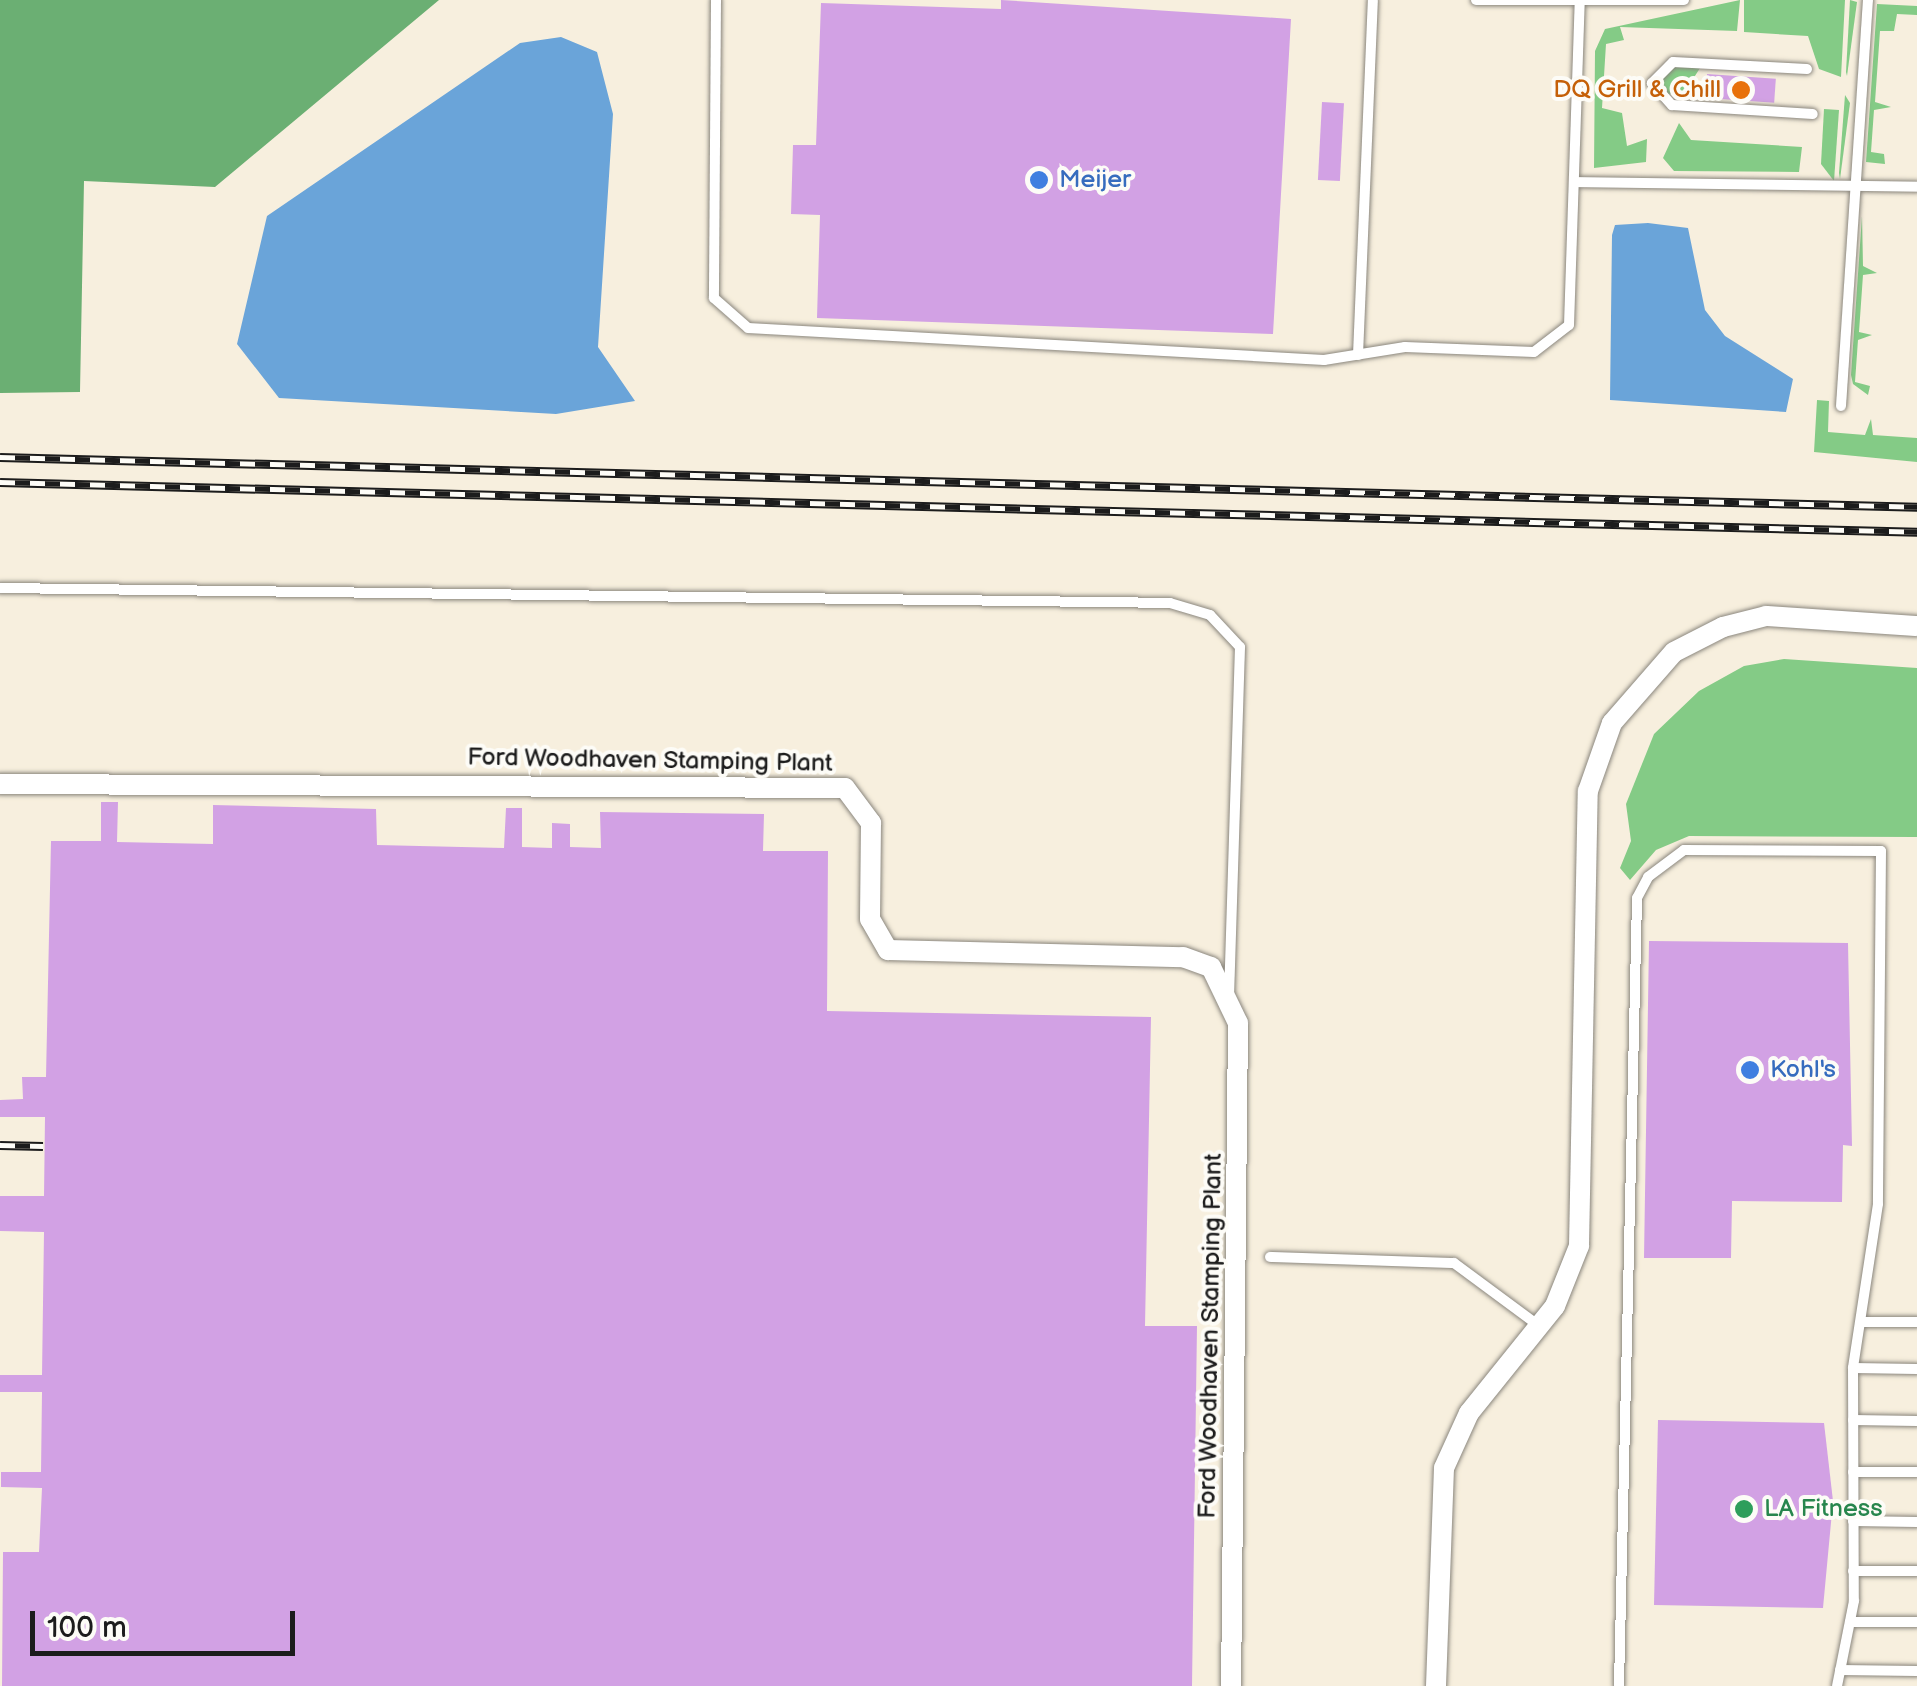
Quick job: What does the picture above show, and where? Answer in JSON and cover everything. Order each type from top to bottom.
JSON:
[{"type":"street","points":[[1436,1686],[1444,1468],[1469,1413],[1539,1326],[1579,1246],[1588,791],[1612,723],[1674,652],[1723,627],[1766,616],[1917,626]]},
{"type":"street","name":"Ford Woodhaven Stamping Plant","points":[[0,784],[845,788],[871,823],[870,919],[888,950],[1184,957],[1211,967],[1229,991],[1238,1023],[1231,1686]]},
{"type":"lane","points":[[716,0],[714,298],[748,328],[1157,347],[1218,358],[1553,344],[1572,306],[1580,1]]},
{"type":"lane","points":[[1358,355],[1373,0]]},
{"type":"lane","points":[[1476,0],[1684,0]]},
{"type":"lane","points":[[1841,406],[1868,0]]},
{"type":"lane","points":[[1807,69],[1673,62],[1652,83],[1672,105],[1813,114]]},
{"type":"lane","points":[[1575,182],[1854,192],[1917,187]]},
{"type":"lane","points":[[0,588],[1170,603],[1210,615],[1240,647],[1229,991]]},
{"type":"lane","points":[[1619,1686],[1637,898],[1648,877],[1684,850],[1881,851],[1878,1204],[1853,1368],[1853,1571],[1850,1622],[1838,1686]]},
{"type":"lane","points":[[1270,1257],[1435,1260],[1471,1271],[1539,1326]]},
{"type":"lane","points":[[1861,1322],[1917,1322]]},
{"type":"lane","points":[[1853,1368],[1917,1369]]},
{"type":"lane","points":[[1853,1420],[1917,1421]]},
{"type":"lane","points":[[1853,1472],[1917,1472]]},
{"type":"lane","points":[[1854,1521],[1917,1522]]},
{"type":"lane","points":[[1853,1571],[1917,1572]]},
{"type":"lane","points":[[1850,1622],[1917,1622]]},
{"type":"lane","points":[[1840,1670],[1917,1671]]},
{"type":"green space","points":[[0,0],[439,0],[215,187],[84,181],[80,392],[0,393]]},
{"type":"green space","points":[[1740,0],[1737,31],[1620,27],[1624,40],[1606,44],[1602,108],[1622,113],[1627,146],[1647,139],[1646,162],[1594,168],[1595,51],[1605,29]]},
{"type":"green space","points":[[1744,0],[1845,0],[1841,77],[1819,69],[1808,36],[1744,32]]},
{"type":"green space","points":[[1850,0],[1857,2],[1847,76],[1846,72]]},
{"type":"green space","points":[[1877,4],[1917,6],[1917,15],[1897,14],[1894,31],[1880,31],[1875,102],[1891,107],[1874,110],[1871,152],[1884,154],[1885,164],[1866,162]]},
{"type":"green space","points":[[1672,66],[1700,68],[1688,87],[1694,102],[1684,92],[1661,95],[1658,77]]},
{"type":"green space","points":[[1845,95],[1850,103],[1840,179],[1839,173]]},
{"type":"green space","points":[[1824,109],[1839,110],[1834,181],[1821,164]]},
{"type":"green space","points":[[1679,123],[1691,140],[1802,147],[1799,172],[1674,171],[1663,158]]},
{"type":"green space","points":[[1862,216],[1863,266],[1877,273],[1863,275],[1859,332],[1872,335],[1858,340],[1855,382],[1870,386],[1868,395],[1853,384],[1851,375]]},
{"type":"green space","points":[[1817,400],[1829,401],[1828,432],[1865,435],[1871,419],[1873,435],[1917,438],[1917,462],[1814,452]]},
{"type":"green space","points":[[1784,659],[1917,668],[1917,837],[1689,836],[1656,850],[1630,880],[1620,868],[1631,841],[1626,804],[1654,734],[1699,691],[1744,666]]},
{"type":"water","points":[[561,37],[597,52],[613,114],[598,347],[635,401],[556,414],[279,398],[237,344],[267,216],[520,43]]},
{"type":"water","points":[[1648,223],[1688,228],[1705,310],[1725,336],[1793,379],[1786,412],[1610,400],[1612,235],[1615,225]]},
{"type":"building","name":"Meijer","points":[[1001,0],[1291,19],[1273,334],[817,318],[820,215],[791,214],[793,145],[816,145],[821,3],[1001,9]]},
{"type":"building","name":"DQ Grill & Chill","points":[[1707,74],[1776,79],[1774,103],[1705,98]]},
{"type":"building","points":[[1322,102],[1344,103],[1340,181],[1318,180]]},
{"type":"building","points":[[101,802],[118,802],[117,842],[213,844],[213,805],[376,809],[377,845],[504,848],[506,808],[522,808],[522,847],[552,848],[552,823],[570,824],[570,847],[601,848],[600,812],[764,814],[763,851],[828,851],[827,1011],[1151,1017],[1145,1326],[1197,1326],[1192,1686],[2,1686],[3,1552],[39,1552],[42,1488],[1,1487],[1,1472],[41,1472],[42,1392],[0,1392],[0,1375],[42,1375],[44,1232],[0,1231],[0,1196],[44,1196],[45,1117],[0,1117],[0,1100],[23,1099],[22,1077],[46,1077],[51,841],[101,841]]},
{"type":"building","name":"Kohl's","points":[[1649,941],[1848,943],[1852,1146],[1843,1145],[1842,1202],[1732,1201],[1731,1258],[1644,1258]]},
{"type":"building","name":"LA Fitness","points":[[1658,1420],[1824,1423],[1833,1501],[1823,1608],[1654,1605]]},
{"type":"railway","points":[[0,457],[1917,507]]},
{"type":"railway","points":[[0,482],[1917,532]]},
{"type":"railway","points":[[0,1145],[43,1146]]},
{"type":"place","name":"DQ Grill & Chill","points":[[1741,90]]},
{"type":"place","name":"Meijer","points":[[1039,180]]},
{"type":"place","name":"Kohl's","points":[[1750,1070]]},
{"type":"place","name":"LA Fitness","points":[[1744,1509]]}]
